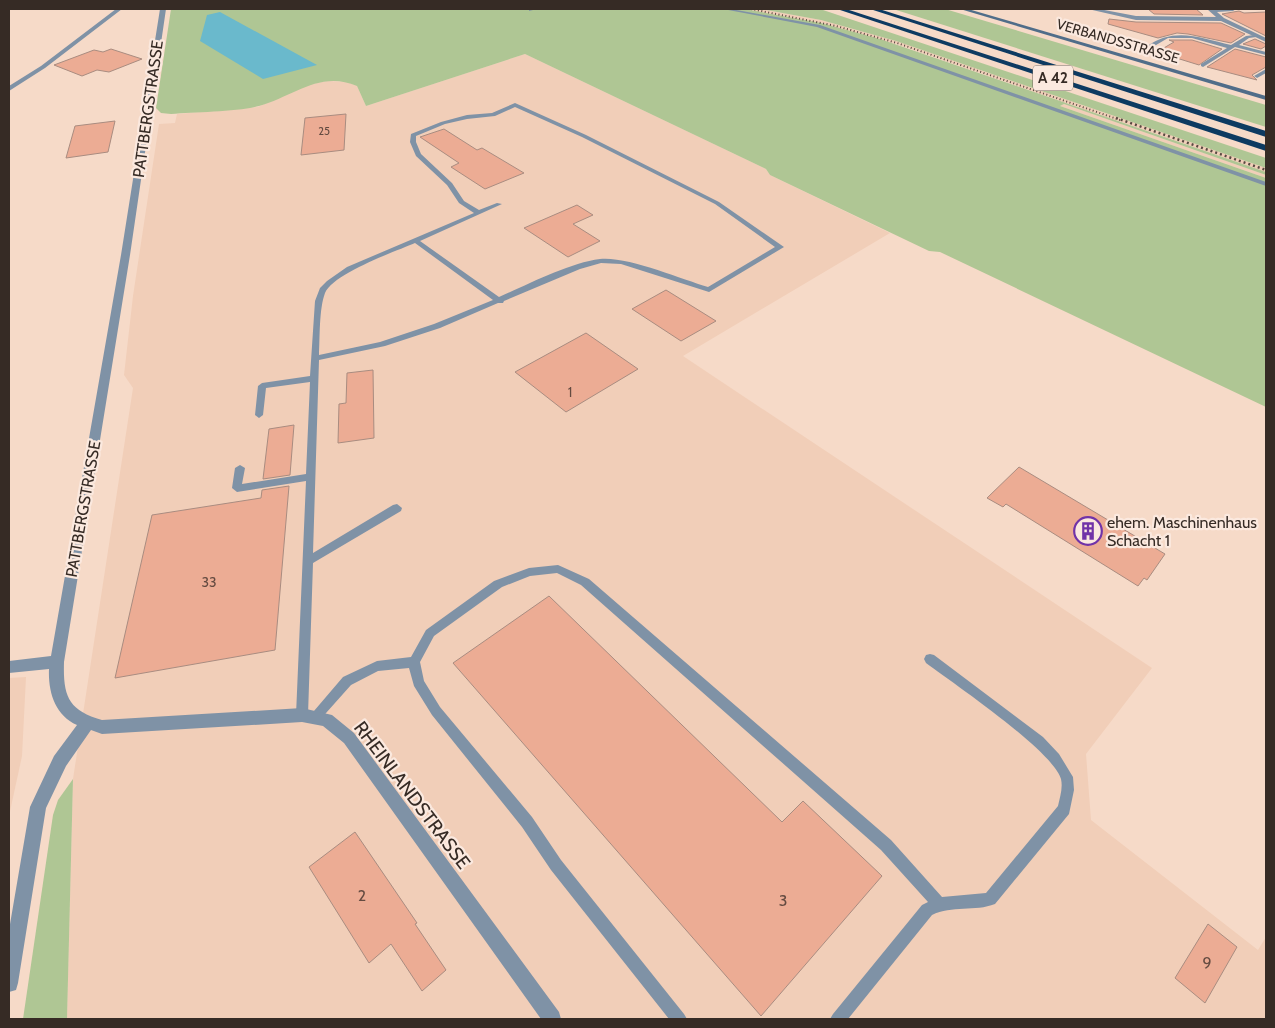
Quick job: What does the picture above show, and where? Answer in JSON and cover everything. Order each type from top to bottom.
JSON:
[{"type":"highway","name":"A 42","points":[[840,9],[1266,148]]},
{"type":"highway","name":"A 42","points":[[873,9],[1266,134]]},
{"type":"main road","name":"VERBANDSSTRASSE","points":[[963,9],[1266,98]]},
{"type":"street","points":[[9,89],[43,67],[119,9]]},
{"type":"street","name":"PATTBERGSTRASSE","points":[[87,723],[73,716],[63,706],[57,693],[55,679],[109,364],[148,119],[162,9]]},
{"type":"street","points":[[1091,9],[1136,18],[1222,19]]},
{"type":"street","points":[[1211,10],[1233,9]]},
{"type":"street","points":[[1211,10],[1222,19],[1254,36],[1266,40]]},
{"type":"street","points":[[9,668],[57,662]]},
{"type":"street","name":"RHEINLANDSTRASSE","points":[[87,723],[102,727],[120,728],[308,716],[327,720],[349,738],[552,1019]]},
{"type":"street","points":[[9,983],[38,807],[47,784],[60,761],[87,723]]},
{"type":"lane","points":[[725,9],[818,26],[1266,184]]},
{"type":"lane","points":[[1149,46],[1167,36],[1183,37],[1266,54]]},
{"type":"lane","points":[[1203,65],[1233,46],[1254,36]]},
{"type":"lane","points":[[1257,76],[1266,71]]},
{"type":"lane","points":[[316,358],[391,341],[437,326],[500,301],[577,266],[601,261],[622,262],[709,290],[780,247],[717,203],[584,136],[515,105],[493,115],[467,117],[443,123],[413,135],[412,142],[418,155],[450,184],[461,202],[479,213]]},
{"type":"lane","points":[[308,716],[308,561],[315,378],[321,290],[328,281],[499,204]]},
{"type":"lane","points":[[416,241],[500,301]]},
{"type":"lane","points":[[259,415],[262,386],[315,378]]},
{"type":"lane","points":[[240,468],[238,488],[311,478]]},
{"type":"lane","points":[[308,561],[397,508]]},
{"type":"lane","points":[[680,1019],[556,865],[528,822],[436,711],[418,682],[414,662],[430,633],[498,584],[529,572],[558,569],[584,582],[879,839],[938,903]]},
{"type":"lane","points":[[838,1019],[927,910],[938,903],[981,902],[990,899],[1064,809],[1068,790],[1067,777],[1055,758],[1039,742],[930,659]]},
{"type":"lane","points":[[308,716],[346,682],[377,666],[414,662]]},
{"type":"shaded area","points":[[745,9],[761,9],[821,20],[896,41],[1266,168],[1266,172],[897,44],[821,23]]},
{"type":"shaded area","points":[[525,54],[766,169],[770,175],[890,233],[683,356],[1152,668],[1086,754],[1091,820],[1258,950],[1266,937],[1266,1019],[67,1019],[73,779],[133,388],[124,375],[133,296],[159,124],[175,123],[177,114],[258,107],[305,85],[328,81],[347,82],[357,86],[366,106]]},
{"type":"shaded area","points":[[1064,104],[1266,175],[1266,178],[1060,106]]},
{"type":"shaded area","points":[[26,677],[22,756],[9,816],[9,678]]},
{"type":"green space","points":[[171,9],[745,9],[821,23],[880,39],[1266,172],[1266,175],[1064,104],[1060,106],[1266,178],[1266,407],[940,252],[929,251],[770,175],[766,169],[525,54],[366,106],[357,86],[331,81],[307,86],[272,102],[250,108],[171,114],[161,113],[156,108]]},
{"type":"green space","points":[[761,9],[820,9],[1266,158],[1266,168],[896,41],[821,20]]},
{"type":"green space","points":[[893,9],[945,9],[1266,105],[1266,127]]},
{"type":"green space","points":[[73,779],[67,1019],[23,1019],[53,815],[58,800]]},
{"type":"water","points":[[220,12],[317,65],[263,79],[200,41],[207,15]]},
{"type":"building","points":[[1148,9],[1196,9],[1203,15],[1154,14]]},
{"type":"building","points":[[1239,11],[1244,13],[1266,12],[1266,36],[1222,14]]},
{"type":"building","points":[[1109,19],[1136,22],[1221,23],[1245,34],[1231,43],[1177,33],[1158,38],[1108,24]]},
{"type":"building","points":[[1255,39],[1266,44],[1266,46],[1261,49],[1243,44]]},
{"type":"building","points":[[1169,40],[1192,40],[1222,49],[1199,65],[1157,52],[1174,42]]},
{"type":"building","points":[[111,49],[142,59],[109,72],[97,70],[82,76],[54,65],[94,50],[103,52]]},
{"type":"building","points":[[1235,49],[1266,57],[1266,67],[1252,75],[1257,80],[1207,67]]},
{"type":"building","points":[[346,114],[344,150],[301,155],[305,118]]},
{"type":"building","points":[[115,121],[108,152],[66,158],[75,126]]},
{"type":"building","points":[[444,129],[477,150],[482,148],[524,173],[485,189],[451,167],[459,163],[420,137]]},
{"type":"building","points":[[577,205],[593,215],[573,224],[600,241],[568,257],[524,228]]},
{"type":"building","points":[[666,290],[716,321],[681,341],[632,309]]},
{"type":"building","points":[[586,333],[638,369],[566,412],[515,372]]},
{"type":"building","points":[[373,370],[374,438],[338,443],[339,404],[346,403],[347,373]]},
{"type":"building","points":[[294,425],[290,475],[263,479],[269,429]]},
{"type":"building","name":"ehem. Maschinenhaus Schacht 1","points":[[1019,467],[1165,554],[1147,580],[1144,578],[1138,586],[1006,504],[1003,507],[987,498]]},
{"type":"building","points":[[289,486],[275,650],[115,678],[152,515],[261,498],[262,490]]},
{"type":"building","points":[[549,596],[782,822],[803,801],[882,876],[761,1016],[453,663]]},
{"type":"building","points":[[355,832],[417,923],[415,924],[446,970],[422,991],[391,944],[369,963],[309,867]]},
{"type":"building","points":[[1208,924],[1237,947],[1205,1003],[1175,978]]},
{"type":"railway","points":[[751,9],[836,26],[897,43],[1120,120]]},
{"type":"railway","points":[[1116,118],[1266,170]]},
{"type":"place","name":"ehem. Maschinenhaus Schacht 1","points":[[1088,531]]}]
